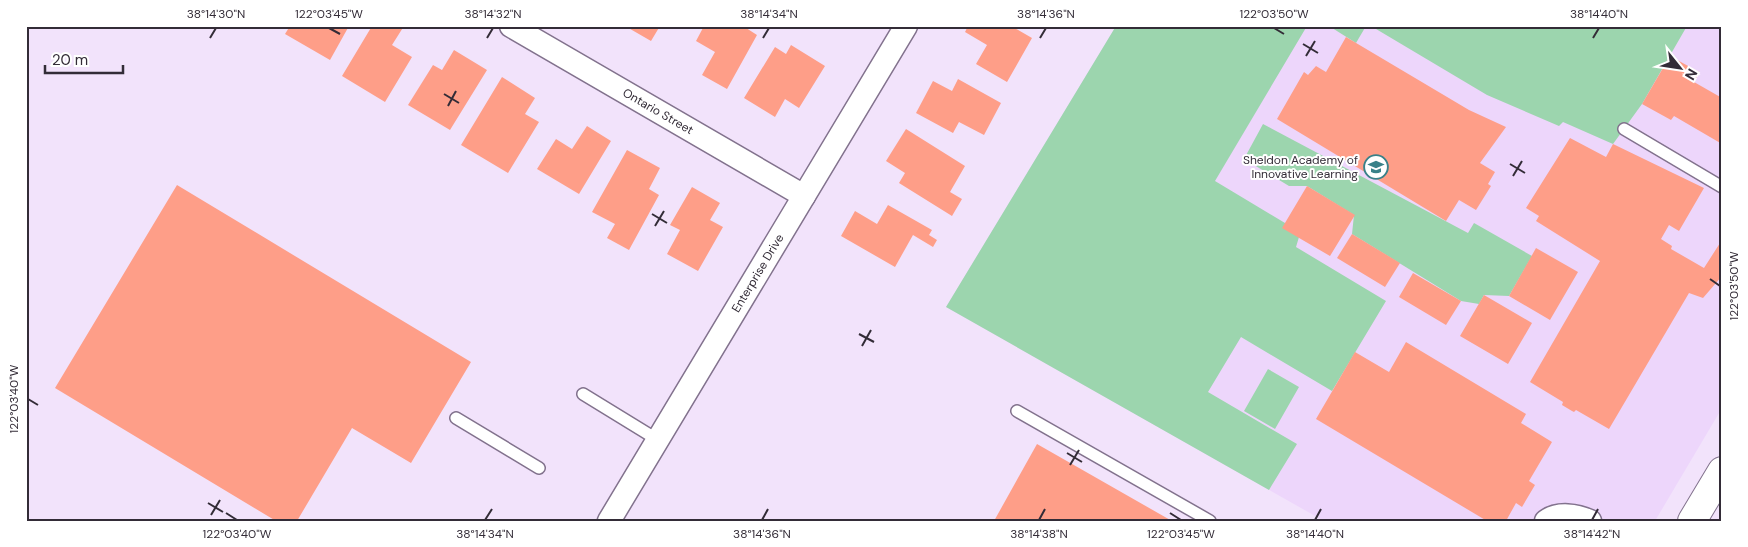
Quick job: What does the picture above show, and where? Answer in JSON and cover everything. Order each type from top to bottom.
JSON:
[{"type":"street","name":"Enterprise Drive","points":[[609,521],[906,26]]},
{"type":"street","name":"Ontario Street","points":[[514,27],[804,196]]},
{"type":"street","points":[[1692,521],[1722,471]]},
{"type":"street","points":[[1546,521],[1560,516],[1571,515],[1590,521]]},
{"type":"lane","points":[[1624,129],[1722,186]]},
{"type":"lane","points":[[583,394],[658,440]]},
{"type":"lane","points":[[1017,410],[1210,521]]},
{"type":"lane","points":[[456,418],[539,468]]},
{"type":"shaded area","name":"Sheldon Academy of Innovative Learning","points":[[1116,26],[1722,26],[1722,408],[1655,521],[1324,521],[946,307]]},
{"type":"green space","points":[[1116,26],[1307,26],[1215,181],[1285,223],[1299,237],[1296,247],[1386,301],[1332,391],[1241,337],[1208,392],[1297,444],[1269,490],[946,307]]},
{"type":"green space","points":[[1329,26],[1366,26],[1356,43]]},
{"type":"green space","points":[[1371,26],[1687,26],[1642,104],[1613,144],[1563,122],[1559,126],[1487,95]]},
{"type":"green space","points":[[1263,124],[1468,233],[1474,223],[1532,256],[1509,296],[1484,295],[1479,304],[1461,301],[1352,234],[1354,215],[1307,186],[1289,186],[1244,159]]},
{"type":"green space","points":[[1268,369],[1299,387],[1275,429],[1244,411]]},
{"type":"building","points":[[290,26],[349,26],[330,60],[285,34]]},
{"type":"building","points":[[372,26],[404,26],[392,45],[412,57],[385,102],[342,76]]},
{"type":"building","points":[[625,26],[660,26],[651,41]]},
{"type":"building","points":[[704,26],[743,26],[757,35],[727,89],[702,75],[715,52],[696,41]]},
{"type":"building","points":[[968,26],[1011,26],[1032,38],[1007,82],[976,64],[987,45],[965,32]]},
{"type":"building","points":[[1346,37],[1469,110],[1506,127],[1480,163],[1495,172],[1488,184],[1491,186],[1476,210],[1459,200],[1446,221],[1277,119],[1304,72],[1308,75],[1316,66],[1326,72]]},
{"type":"building","points":[[791,45],[825,66],[799,108],[785,99],[775,117],[744,98],[775,47],[786,54]]},
{"type":"building","points":[[454,50],[487,70],[450,130],[408,105],[433,65],[442,70]]},
{"type":"building","points":[[1670,56],[1699,72],[1694,82],[1722,98],[1722,144],[1674,116],[1671,120],[1642,104]]},
{"type":"building","points":[[502,77],[535,98],[525,114],[539,122],[508,173],[461,145]]},
{"type":"building","points":[[958,79],[1001,103],[984,135],[959,122],[953,133],[916,113],[933,81],[952,91]]},
{"type":"building","points":[[587,126],[611,141],[579,194],[537,169],[556,139],[572,149]]},
{"type":"building","points":[[906,129],[965,166],[950,192],[962,199],[952,216],[899,183],[905,173],[886,161]]},
{"type":"building","points":[[1570,138],[1606,157],[1613,144],[1704,188],[1679,231],[1669,225],[1661,239],[1672,246],[1671,249],[1704,268],[1720,243],[1722,243],[1722,276],[1703,298],[1689,293],[1609,429],[1576,410],[1572,411],[1562,405],[1563,402],[1530,382],[1600,261],[1536,221],[1539,216],[1526,208]]},
{"type":"building","points":[[627,150],[660,168],[649,189],[659,195],[629,250],[607,238],[615,224],[592,212]]},
{"type":"building","points":[[177,185],[471,362],[411,463],[352,428],[297,521],[276,521],[55,388]]},
{"type":"building","points":[[1307,186],[1355,215],[1330,256],[1282,228]]},
{"type":"building","points":[[692,187],[720,203],[710,220],[723,227],[698,271],[667,254],[680,230],[670,225]]},
{"type":"building","points":[[888,205],[932,230],[929,235],[937,240],[933,247],[913,235],[895,267],[841,236],[855,211],[877,224]]},
{"type":"building","points":[[1352,234],[1400,263],[1385,287],[1337,258]]},
{"type":"building","points":[[1536,248],[1578,272],[1550,320],[1509,296]]},
{"type":"building","points":[[1413,273],[1461,301],[1446,325],[1399,297]]},
{"type":"building","points":[[1484,295],[1532,323],[1508,364],[1460,336]]},
{"type":"building","points":[[1406,342],[1526,414],[1521,423],[1552,442],[1529,481],[1535,485],[1522,507],[1516,503],[1506,521],[1487,521],[1316,419],[1355,352],[1389,372]]},
{"type":"building","points":[[1037,444],[1172,521],[994,521]]},
{"type":"place","name":"Sheldon Academy of Innovative Learning","points":[[1376,167]]}]
